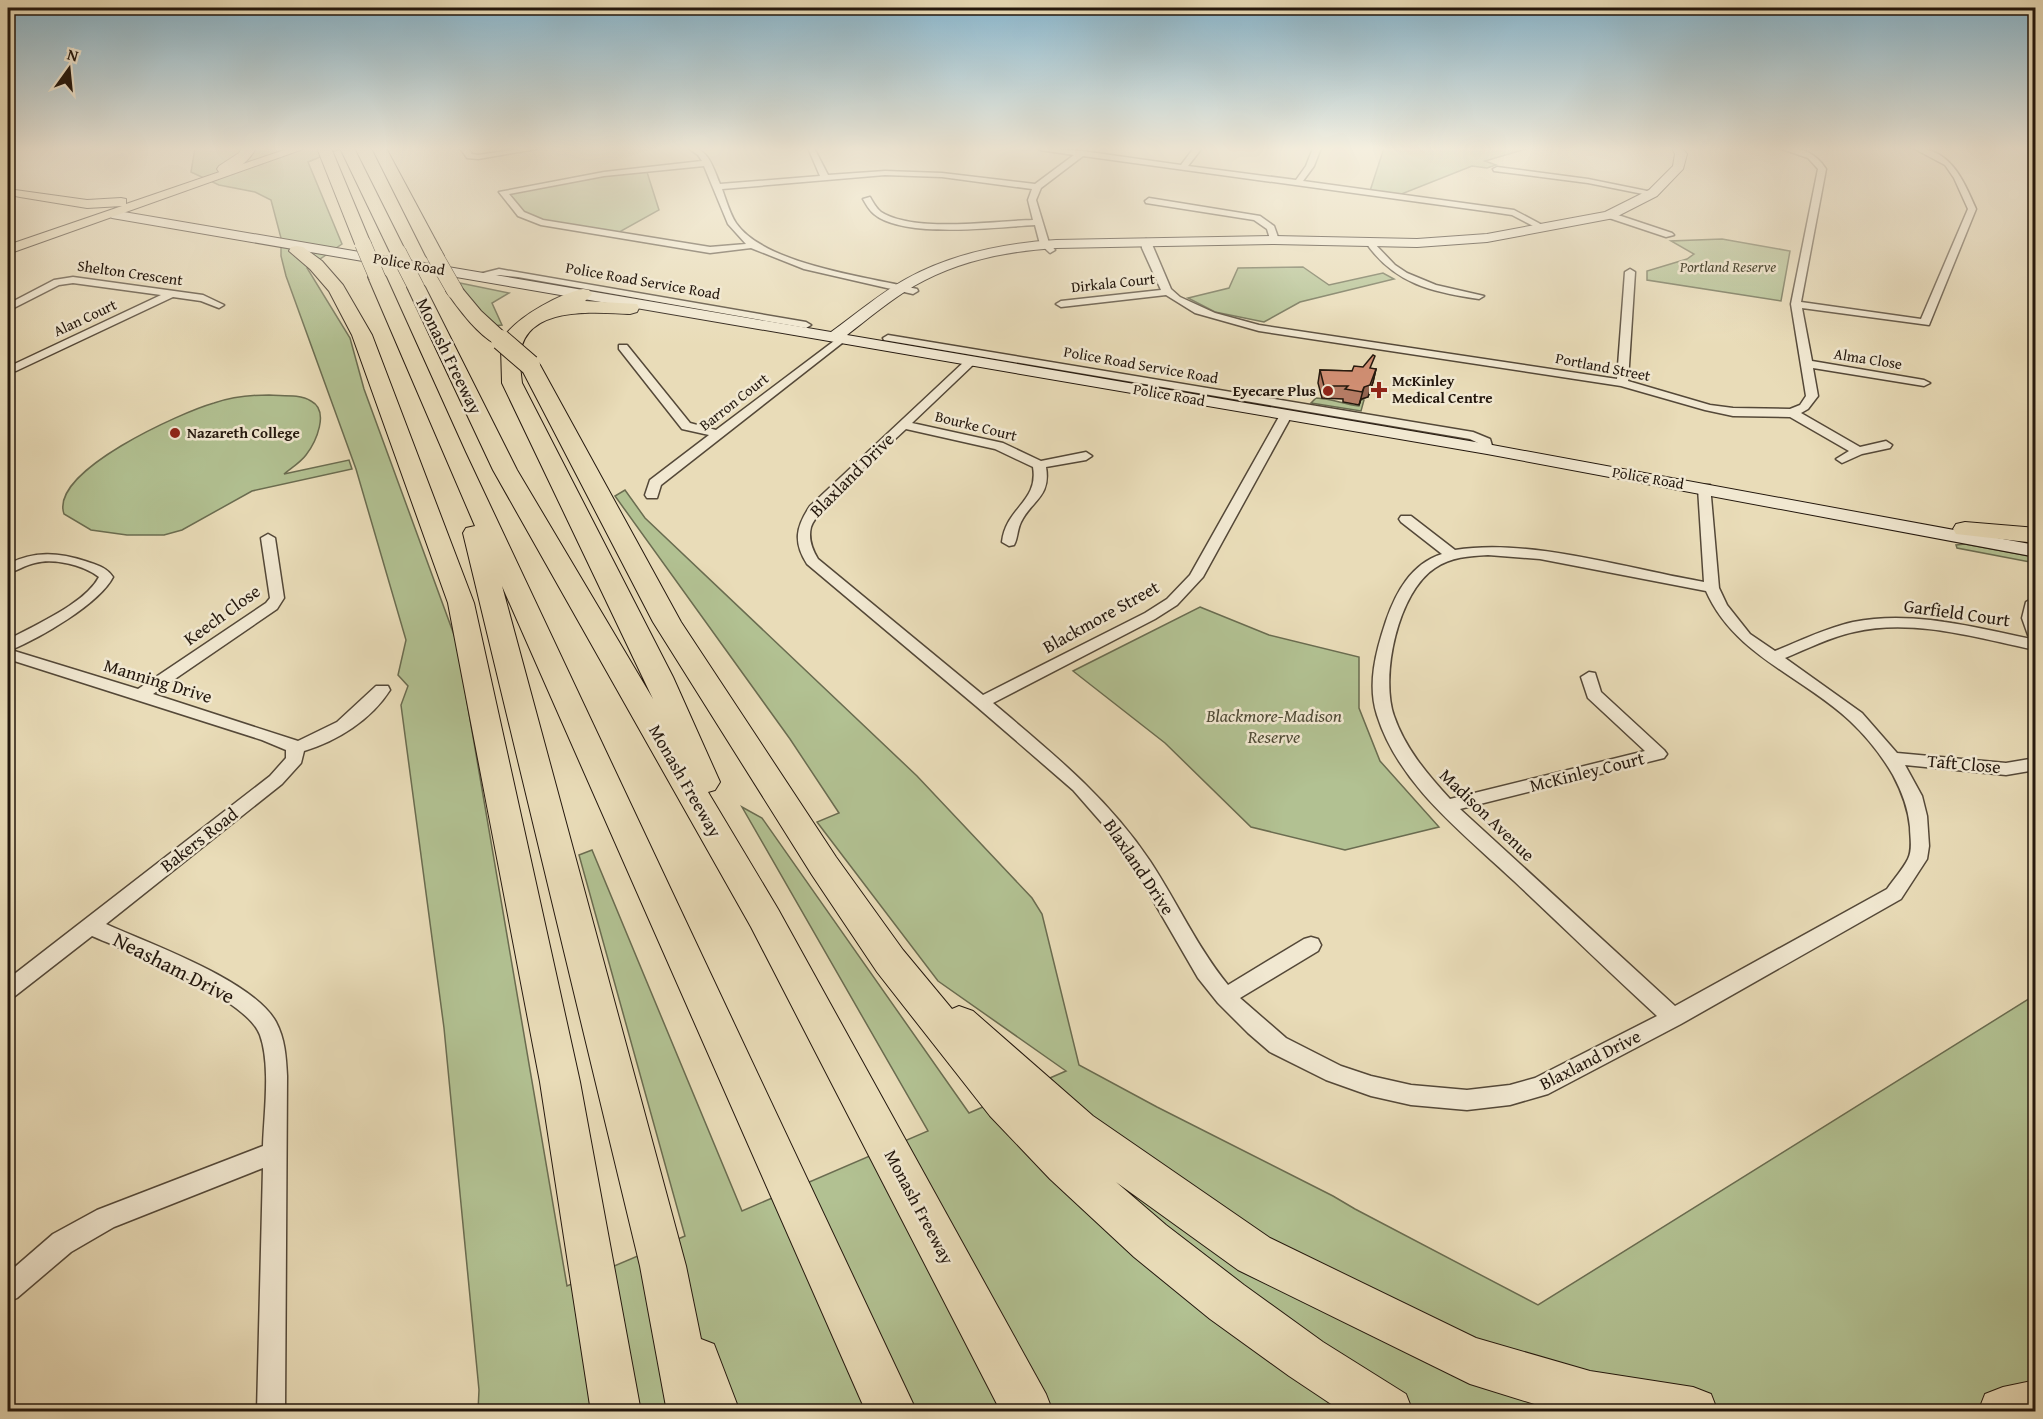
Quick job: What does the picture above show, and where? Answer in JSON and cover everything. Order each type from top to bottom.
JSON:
[{"type":"highway","name":"Monash Freeway","points":[[345,214],[357,253],[377,278],[454,452],[892,1412]]},
{"type":"highway","name":"Monash Freeway","points":[[379,214],[515,488],[765,919],[1028,1412]]},
{"type":"highway","points":[[413,214],[455,291],[474,315],[530,365],[667,622],[824,866],[890,961],[1005,1103],[1065,1165],[1150,1240],[1227,1302],[1306,1359],[1388,1412]]},
{"type":"highway","points":[[297,251],[316,265],[338,289],[362,335],[461,603],[560,1082],[616,1412]]},
{"type":"highway","points":[[338,289],[337,270],[340,265],[357,253]]},
{"type":"highway","points":[[579,296],[530,322],[511,342],[512,383],[658,677],[765,919]]},
{"type":"highway","points":[[530,322],[566,309],[582,306],[630,308]]},
{"type":"highway","points":[[454,452],[663,1266],[692,1412]]},
{"type":"highway","points":[[1965,528],[2036,538]]},
{"type":"highway","points":[[890,961],[1078,1130],[1254,1254],[1470,1360],[1590,1396],[1693,1412]]},
{"type":"highway","points":[[663,1266],[715,1412]]},
{"type":"highway","points":[[2003,1412],[2036,1405]]},
{"type":"main road","name":"Police Road","points":[[92,214],[297,251],[357,253],[579,296],[744,318],[970,362],[1045,369],[1286,415],[1705,488],[2036,551]]},
{"type":"main road","points":[[134,214],[142,219]]},
{"type":"main road","points":[[8,243],[97,215]]},
{"type":"main road","points":[[8,250],[97,215]]},
{"type":"main road","name":"Police Road","points":[[97,215],[142,219],[207,235],[357,253],[681,317],[744,318]]},
{"type":"main road","points":[[843,338],[907,290],[984,260],[1047,247],[1274,240],[1371,243],[1450,241],[1544,228],[1609,215]]},
{"type":"main road","name":"Police Road","points":[[1705,488],[1786,498],[1965,528]]},
{"type":"street","points":[[522,214],[564,228],[710,250],[752,245]]},
{"type":"street","points":[[728,214],[732,224],[752,245],[807,267],[907,290]]},
{"type":"street","points":[[882,214],[916,224],[1038,222]]},
{"type":"street","points":[[1036,214],[1047,247]]},
{"type":"street","points":[[1233,214],[1257,218],[1271,228],[1274,240]]},
{"type":"street","points":[[1516,214],[1544,228]]},
{"type":"street","points":[[1792,413],[1804,407],[1812,396],[1796,304],[1813,214]]},
{"type":"street","points":[[1796,304],[1925,323],[1970,214]]},
{"type":"street","points":[[1609,215],[1669,235]]},
{"type":"street","points":[[1371,243],[1378,256],[1414,282],[1445,291],[1479,296]]},
{"type":"street","points":[[1145,244],[1167,292]]},
{"type":"street","name":"Police Road Service Road","points":[[476,276],[500,272],[518,274],[744,318],[806,325]]},
{"type":"street","points":[[1622,383],[1630,272]]},
{"type":"street","name":"Shelton Crescent","points":[[8,308],[66,280],[202,298],[219,305]]},
{"type":"street","name":"Dirkala Court","points":[[1061,304],[1167,292]]},
{"type":"street","name":"Portland Street","points":[[1167,292],[1196,310],[1259,328],[1622,383],[1709,408],[1756,414],[1792,413]]},
{"type":"street","name":"Alan Court","points":[[12,369],[171,294]]},
{"type":"street","name":"Barron Court","points":[[652,495],[655,483],[843,338]]},
{"type":"street","name":"Police Road Service Road","points":[[888,338],[1045,369],[1473,436],[1486,442],[1487,449]]},
{"type":"street","points":[[623,347],[686,426],[718,434]]},
{"type":"street","name":"Blaxland Drive","points":[[970,362],[815,509],[805,524],[802,535],[804,547],[812,561],[1079,786],[1107,817],[1143,866],[1205,972],[1225,997],[1256,1027],[1278,1045],[1334,1074],[1371,1086],[1411,1095],[1467,1100],[1510,1095],[1540,1087],[1673,1018],[1894,894],[1918,858],[1920,846],[1918,816],[1913,796],[1892,758],[1856,717],[1745,638],[1720,606],[1712,588],[1705,488]]},
{"type":"street","name":"Alma Close","points":[[1807,364],[1924,383]]},
{"type":"street","points":[[1792,413],[1858,451]]},
{"type":"street","name":"Blackmore Street","points":[[982,702],[1110,637],[1172,602],[1196,577],[1286,415]]},
{"type":"street","points":[[1372,430],[1390,422]]},
{"type":"street","name":"Bourke Court","points":[[903,425],[999,446],[1039,465]]},
{"type":"street","points":[[1842,459],[1858,451],[1886,445]]},
{"type":"street","points":[[1009,542],[1011,528],[1038,492],[1041,474],[1039,465],[1086,456]]},
{"type":"street","points":[[1406,519],[1452,555]]},
{"type":"street","name":"Keech Close","points":[[139,696],[272,606],[277,598],[268,538]]},
{"type":"street","name":"Madison Avenue","points":[[1673,1018],[1428,787],[1394,737],[1385,714],[1380,677],[1384,653],[1403,593],[1410,581],[1423,570],[1452,555],[1521,552],[1712,588]]},
{"type":"street","points":[[8,569],[31,560],[57,556],[101,571],[106,578],[104,586],[91,597],[8,646]]},
{"type":"street","name":"Garfield Court","points":[[2033,602],[2029,611],[2029,619],[2036,635]]},
{"type":"street","name":"Garfield Court","points":[[1771,658],[1850,628],[1888,623],[1941,627],[2036,645]]},
{"type":"street","name":"Manning Drive","points":[[8,654],[282,740],[295,748]]},
{"type":"street","name":"McKinley Court","points":[[1447,806],[1658,754],[1594,694],[1589,677]]},
{"type":"street","points":[[295,748],[316,743],[339,730],[365,709],[382,690]]},
{"type":"street","name":"Bakers Road","points":[[8,990],[276,780],[295,759],[295,748]]},
{"type":"street","name":"Taft Close","points":[[1892,758],[2006,769],[2036,764]]},
{"type":"street","name":"Neasham Drive","points":[[90,926],[226,990],[265,1023],[274,1044],[276,1076],[271,1412]]},
{"type":"street","points":[[1225,997],[1311,945]]},
{"type":"street","points":[[8,1289],[62,1243],[105,1218],[275,1152]]},
{"type":"green space","points":[[275,214],[330,214],[342,244],[307,268],[350,338],[364,389],[457,643],[567,1286],[685,1236],[579,855],[592,850],[742,1211],[928,1131],[742,807],[762,818],[969,1113],[1066,1071],[938,981],[817,822],[839,813],[790,739],[615,496],[625,490],[645,518],[917,776],[1032,898],[1042,914],[1079,1065],[1538,1305],[2035,995],[2035,1411],[478,1411],[479,1390],[444,1028],[401,705],[408,686],[398,675],[406,640],[356,469],[286,276],[281,256],[281,238]]},
{"type":"green space","points":[[522,214],[651,214],[614,235],[564,228]]},
{"type":"green space","name":"Portland Reserve","points":[[1722,239],[1790,251],[1781,301],[1647,280],[1647,271],[1687,259],[1694,254],[1671,241]]},
{"type":"green space","points":[[1303,267],[1329,285],[1383,273],[1394,279],[1300,302],[1264,322],[1215,312],[1188,298],[1229,288],[1238,268]]},
{"type":"green space","points":[[460,283],[509,293],[492,303],[502,325],[493,326],[467,296]]},
{"type":"green space","points":[[296,396],[307,399],[317,406],[320,412],[317,435],[310,449],[284,474],[349,460],[352,469],[252,491],[182,530],[164,535],[127,535],[91,530],[64,514],[65,497],[77,480],[96,462],[121,446],[175,418],[214,403],[241,397]]},
{"type":"green space","points":[[1316,398],[1359,406],[1361,399],[1364,400],[1361,411],[1311,403]]},
{"type":"green space","points":[[1965,544],[2035,557],[2035,563],[1957,548],[1956,545]]},
{"type":"green space","name":"Blackmore-Madison Reserve","points":[[1200,607],[1269,635],[1359,657],[1359,708],[1380,761],[1439,827],[1345,850],[1251,827],[1165,743],[1073,671]]},
{"type":"building","points":[[1373,355],[1375,356],[1370,368],[1376,369],[1370,385],[1364,387],[1362,392],[1345,389],[1348,386],[1324,386],[1320,370],[1352,371],[1354,366],[1363,367]]},
{"type":"place","name":"McKinley Medical Centre","points":[[1379,390]]},
{"type":"place","name":"Eyecare Plus","points":[[1328,391]]},
{"type":"place","name":"Nazareth College","points":[[175,433]]}]
